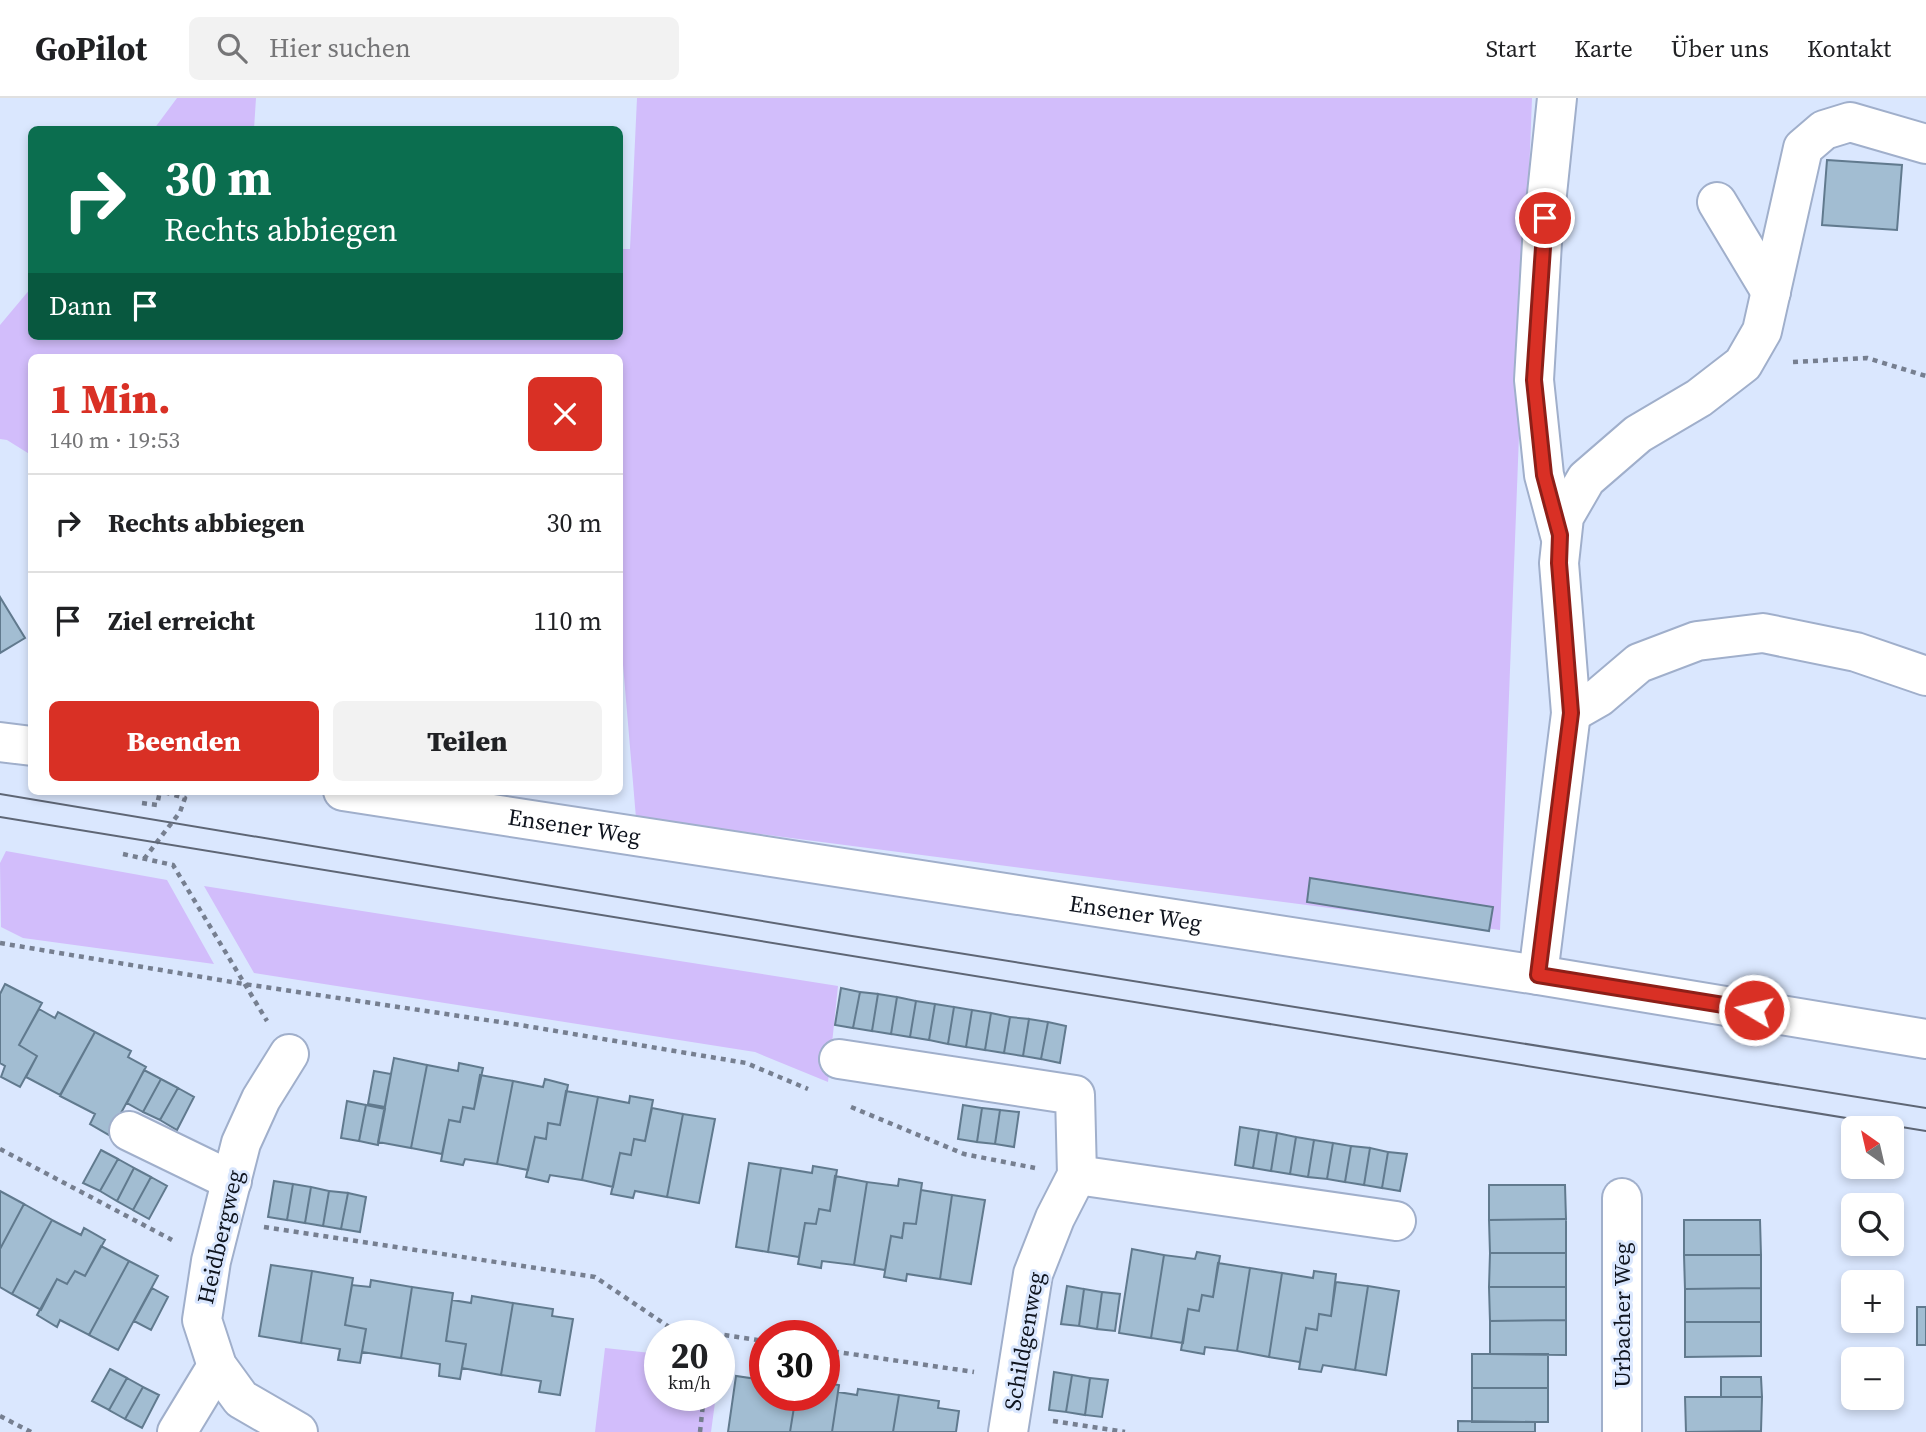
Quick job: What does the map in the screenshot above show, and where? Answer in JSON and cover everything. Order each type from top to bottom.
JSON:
[{"type":"street","points":[[1557,98],[1542,242],[1534,380],[1544,475],[1560,535]]},
{"type":"street","points":[[1538,975],[1571,713],[1559,563],[1564,517],[1586,479],[1638,434],[1699,398],[1743,364],[1762,331],[1803,148],[1824,130],[1850,122],[1926,144]]},
{"type":"street","points":[[1717,202],[1771,292]]},
{"type":"street","points":[[1571,713],[1599,697],[1639,663],[1697,641],[1763,633],[1856,652],[1926,676]]},
{"type":"street","points":[[0,742],[28,746]]},
{"type":"street","name":"Ensener Weg","points":[[372,795],[1538,975],[1926,1039]]},
{"type":"street","name":"Heidbergweg","points":[[289,1054],[256,1110],[241,1143],[211,1261],[202,1320],[217,1366],[241,1399],[298,1432]]},
{"type":"street","points":[[839,1059],[1075,1095],[1077,1175],[1396,1221]]},
{"type":"street","points":[[129,1131],[232,1181]]},
{"type":"street","name":"Schildgenweg","points":[[1012,1409],[1032,1274],[1055,1218],[1077,1175]]},
{"type":"street","name":"Urbacher Weg","points":[[1622,1198],[1622,1432]]},
{"type":"street","points":[[177,1432],[217,1366]]},
{"type":"path","points":[[1743,364],[1867,358],[1926,376]]},
{"type":"path","points":[[142,803],[157,804],[159,795]]},
{"type":"path","points":[[143,859],[180,812],[185,798],[174,795]]},
{"type":"path","points":[[123,854],[173,865],[289,1054]]},
{"type":"path","points":[[0,943],[746,1063],[810,1090]]},
{"type":"path","points":[[848,1106],[964,1154],[1077,1175]]},
{"type":"path","points":[[0,1149],[211,1261]]},
{"type":"path","points":[[221,1221],[594,1277],[658,1320]]},
{"type":"path","points":[[840,1355],[1012,1409],[1125,1432]]},
{"type":"path","points":[[700,1432],[702,1411]]},
{"type":"path","points":[[0,1416],[31,1432]]},
{"type":"shaded area","points":[[177,98],[256,98],[254,126],[156,126]]},
{"type":"shaded area","points":[[637,98],[1532,98],[1500,930],[636,818],[623,664],[623,354],[28,354],[28,453],[7,440],[0,439],[0,325],[28,292],[28,340],[623,340],[623,249],[630,249]]},
{"type":"shaded area","points":[[6,851],[167,880],[214,964],[23,938],[1,927],[0,863]]},
{"type":"shaded area","points":[[204,886],[838,986],[828,1082],[755,1052],[254,973]]},
{"type":"shaded area","points":[[605,1348],[644,1352],[644,1411],[714,1411],[711,1432],[595,1432]]},
{"type":"building","points":[[1827,160],[1902,165],[1897,230],[1822,225]]},
{"type":"building","points":[[0,597],[25,638],[0,653]]},
{"type":"building","points":[[1310,878],[1493,907],[1489,931],[1307,902]]},
{"type":"building","points":[[5,984],[42,1003],[19,1045],[37,1056],[20,1087],[1,1077],[5,1066],[0,1063],[0,994]]},
{"type":"building","points":[[841,988],[860,992],[853,1028],[835,1025]]},
{"type":"building","points":[[860,992],[878,994],[872,1031],[853,1028]]},
{"type":"building","points":[[878,994],[897,997],[891,1034],[872,1031]]},
{"type":"building","points":[[897,997],[916,1001],[910,1037],[891,1034]]},
{"type":"building","points":[[916,1001],[935,1004],[929,1040],[910,1037]]},
{"type":"building","points":[[935,1004],[954,1007],[948,1044],[929,1040]]},
{"type":"building","points":[[954,1007],[972,1010],[966,1047],[948,1044]]},
{"type":"building","points":[[39,1009],[55,1018],[58,1012],[95,1032],[60,1095],[26,1077],[37,1056],[19,1045]]},
{"type":"building","points":[[972,1010],[991,1013],[985,1050],[966,1047]]},
{"type":"building","points":[[991,1013],[1010,1017],[1004,1053],[985,1050]]},
{"type":"building","points":[[1010,1017],[1029,1019],[1023,1056],[1004,1053]]},
{"type":"building","points":[[1029,1019],[1048,1022],[1041,1059],[1023,1056]]},
{"type":"building","points":[[1048,1022],[1066,1026],[1060,1063],[1041,1059]]},
{"type":"building","points":[[95,1032],[131,1051],[128,1057],[146,1067],[109,1135],[90,1124],[95,1114],[60,1096]]},
{"type":"building","points":[[394,1058],[427,1065],[411,1148],[378,1142]]},
{"type":"building","points":[[459,1063],[483,1068],[474,1109],[463,1107],[460,1122],[449,1120],[442,1154],[411,1148],[427,1065],[458,1071]]},
{"type":"building","points":[[144,1070],[161,1079],[143,1112],[127,1103]]},
{"type":"building","points":[[374,1071],[391,1074],[385,1107],[368,1104]]},
{"type":"building","points":[[480,1075],[513,1081],[497,1164],[465,1159],[463,1165],[441,1161],[449,1120],[460,1122],[463,1107],[474,1109]]},
{"type":"building","points":[[161,1079],[178,1088],[160,1120],[143,1112]]},
{"type":"building","points":[[545,1079],[568,1085],[560,1125],[548,1123],[546,1139],[535,1137],[528,1170],[497,1164],[513,1081],[543,1087]]},
{"type":"building","points":[[178,1088],[194,1097],[177,1130],[160,1120]]},
{"type":"building","points":[[566,1091],[598,1097],[582,1180],[550,1175],[548,1182],[526,1177],[535,1137],[546,1139],[548,1123],[560,1125]]},
{"type":"building","points":[[630,1096],[653,1100],[645,1141],[634,1139],[631,1155],[620,1153],[613,1187],[582,1180],[598,1097],[629,1103]]},
{"type":"building","points":[[347,1101],[366,1105],[359,1141],[341,1138]]},
{"type":"building","points":[[366,1105],[385,1109],[378,1145],[359,1141]]},
{"type":"building","points":[[963,1105],[982,1108],[977,1142],[958,1139]]},
{"type":"building","points":[[652,1108],[683,1114],[667,1197],[635,1191],[633,1198],[611,1194],[620,1153],[631,1155],[634,1139],[645,1141]]},
{"type":"building","points":[[982,1108],[1000,1110],[995,1144],[977,1142]]},
{"type":"building","points":[[1000,1110],[1019,1112],[1014,1147],[995,1144]]},
{"type":"building","points":[[683,1114],[715,1119],[699,1203],[667,1197]]},
{"type":"building","points":[[1240,1127],[1259,1130],[1253,1168],[1235,1165]]},
{"type":"building","points":[[1259,1130],[1277,1133],[1271,1171],[1253,1168]]},
{"type":"building","points":[[1277,1133],[1296,1137],[1290,1174],[1271,1171]]},
{"type":"building","points":[[1296,1137],[1314,1140],[1308,1177],[1290,1174]]},
{"type":"building","points":[[1314,1140],[1333,1143],[1327,1179],[1308,1177]]},
{"type":"building","points":[[1333,1143],[1351,1146],[1345,1182],[1327,1179]]},
{"type":"building","points":[[1351,1146],[1370,1148],[1364,1185],[1345,1182]]},
{"type":"building","points":[[1370,1148],[1388,1152],[1382,1188],[1364,1185]]},
{"type":"building","points":[[101,1150],[118,1159],[100,1191],[83,1183]]},
{"type":"building","points":[[1388,1152],[1407,1154],[1400,1191],[1382,1188]]},
{"type":"building","points":[[118,1159],[134,1168],[117,1201],[100,1191]]},
{"type":"building","points":[[749,1163],[781,1168],[768,1252],[736,1247]]},
{"type":"building","points":[[813,1166],[837,1170],[830,1211],[819,1209],[816,1224],[805,1223],[799,1257],[768,1252],[781,1168],[812,1173]]},
{"type":"building","points":[[134,1168],[151,1177],[133,1210],[117,1201]]},
{"type":"building","points":[[835,1176],[867,1182],[854,1265],[822,1261],[821,1268],[798,1264],[805,1223],[816,1224],[819,1209],[830,1211]]},
{"type":"building","points":[[151,1177],[167,1186],[149,1219],[133,1210]]},
{"type":"building","points":[[899,1179],[922,1183],[916,1224],[904,1223],[902,1238],[891,1236],[885,1270],[854,1265],[867,1182],[898,1186]]},
{"type":"building","points":[[274,1181],[293,1184],[287,1220],[268,1217]]},
{"type":"building","points":[[293,1184],[311,1187],[305,1223],[287,1220]]},
{"type":"building","points":[[1489,1185],[1565,1185],[1566,1219],[1489,1220]]},
{"type":"building","points":[[311,1187],[329,1191],[323,1226],[305,1223]]},
{"type":"building","points":[[921,1190],[952,1195],[940,1279],[907,1274],[906,1281],[884,1277],[891,1236],[902,1238],[904,1223],[916,1224]]},
{"type":"building","points":[[0,1191],[24,1204],[0,1249]]},
{"type":"building","points":[[329,1191],[348,1193],[341,1229],[323,1226]]},
{"type":"building","points":[[348,1193],[366,1197],[360,1232],[341,1229]]},
{"type":"building","points":[[952,1195],[985,1200],[971,1284],[940,1279]]},
{"type":"building","points":[[24,1204],[52,1220],[12,1294],[0,1287],[0,1249]]},
{"type":"building","points":[[1566,1219],[1566,1253],[1490,1253],[1489,1220]]},
{"type":"building","points":[[52,1220],[81,1235],[84,1228],[105,1240],[85,1276],[75,1271],[67,1284],[57,1279],[41,1310],[12,1294]]},
{"type":"building","points":[[1684,1220],[1760,1220],[1761,1255],[1684,1255]]},
{"type":"building","points":[[101,1246],[129,1261],[89,1335],[60,1320],[57,1327],[37,1315],[57,1279],[67,1284],[75,1271],[85,1276]]},
{"type":"building","points":[[1132,1249],[1164,1255],[1151,1338],[1119,1333]]},
{"type":"building","points":[[1197,1252],[1220,1256],[1213,1297],[1202,1295],[1199,1311],[1188,1309],[1183,1343],[1151,1338],[1164,1255],[1195,1259]]},
{"type":"building","points":[[1490,1253],[1566,1253],[1566,1287],[1489,1287]]},
{"type":"building","points":[[1684,1255],[1761,1255],[1761,1288],[1685,1289]]},
{"type":"building","points":[[129,1261],[158,1276],[118,1350],[89,1335]]},
{"type":"building","points":[[1218,1263],[1250,1268],[1237,1351],[1205,1347],[1204,1354],[1181,1350],[1188,1309],[1199,1311],[1202,1295],[1213,1297]]},
{"type":"building","points":[[271,1265],[312,1271],[301,1343],[259,1336]]},
{"type":"building","points":[[1250,1268],[1282,1273],[1269,1357],[1237,1351]]},
{"type":"building","points":[[312,1271],[353,1278],[345,1325],[366,1329],[360,1363],[338,1360],[340,1349],[301,1343]]},
{"type":"building","points":[[1314,1271],[1336,1274],[1331,1316],[1319,1314],[1317,1330],[1306,1328],[1300,1362],[1269,1357],[1282,1273],[1313,1278]]},
{"type":"building","points":[[371,1280],[412,1287],[401,1358],[362,1352],[366,1329],[345,1325],[352,1285],[370,1287]]},
{"type":"building","points":[[1336,1282],[1368,1286],[1355,1370],[1323,1365],[1321,1372],[1299,1369],[1306,1328],[1317,1330],[1319,1314],[1331,1316]]},
{"type":"building","points":[[1067,1286],[1084,1289],[1079,1326],[1061,1324]]},
{"type":"building","points":[[1368,1286],[1399,1291],[1386,1375],[1355,1370]]},
{"type":"building","points":[[412,1287],[453,1293],[446,1341],[466,1344],[460,1379],[439,1376],[440,1364],[401,1358]]},
{"type":"building","points":[[1489,1287],[1566,1287],[1566,1320],[1490,1321]]},
{"type":"building","points":[[152,1288],[168,1297],[151,1330],[134,1321]]},
{"type":"building","points":[[1761,1288],[1761,1322],[1685,1322],[1685,1289]]},
{"type":"building","points":[[1084,1289],[1102,1292],[1097,1329],[1079,1326]]},
{"type":"building","points":[[1102,1292],[1120,1294],[1115,1331],[1097,1329]]},
{"type":"building","points":[[472,1296],[513,1303],[501,1375],[462,1368],[466,1344],[446,1341],[452,1300],[471,1303]]},
{"type":"building","points":[[513,1303],[553,1309],[552,1316],[573,1319],[560,1395],[539,1392],[541,1381],[501,1375]]},
{"type":"building","points":[[1917,1307],[1926,1307],[1926,1345],[1917,1345]]},
{"type":"building","points":[[1566,1320],[1566,1355],[1490,1354],[1490,1321]]},
{"type":"building","points":[[1685,1322],[1761,1322],[1761,1356],[1685,1357]]},
{"type":"building","points":[[1472,1354],[1548,1354],[1548,1388],[1472,1388]]},
{"type":"building","points":[[110,1369],[127,1378],[109,1410],[92,1401]]},
{"type":"building","points":[[1054,1372],[1072,1375],[1066,1412],[1049,1410]]},
{"type":"building","points":[[1072,1375],[1090,1378],[1085,1415],[1066,1412]]},
{"type":"building","points":[[736,1376],[749,1378],[749,1411],[793,1411],[790,1432],[728,1432],[731,1411],[735,1411]]},
{"type":"building","points":[[1721,1377],[1761,1377],[1762,1397],[1721,1397]]},
{"type":"building","points":[[127,1378],[143,1387],[125,1419],[109,1410]]},
{"type":"building","points":[[1090,1378],[1108,1380],[1102,1417],[1085,1415]]},
{"type":"building","points":[[143,1387],[159,1395],[142,1428],[125,1419]]},
{"type":"building","points":[[1472,1388],[1548,1388],[1548,1422],[1472,1422]]},
{"type":"building","points":[[858,1389],[899,1395],[893,1432],[832,1432],[835,1411],[840,1411],[840,1392],[857,1395]]},
{"type":"building","points":[[899,1395],[939,1401],[938,1408],[959,1411],[956,1432],[893,1432]]},
{"type":"building","points":[[1685,1397],[1762,1397],[1761,1431],[1686,1432]]},
{"type":"building","points":[[793,1411],[835,1411],[832,1432],[790,1432]]},
{"type":"building","points":[[1458,1421],[1535,1422],[1535,1432],[1458,1432]]},
{"type":"tram line","points":[[0,794],[852,936],[1926,1108]]},
{"type":"tram line","points":[[0,817],[1926,1131]]},
{"type":"route","points":[[1545,218],[1534,380],[1544,475],[1560,535],[1559,563],[1571,713],[1538,975],[1754,1010]]}]
